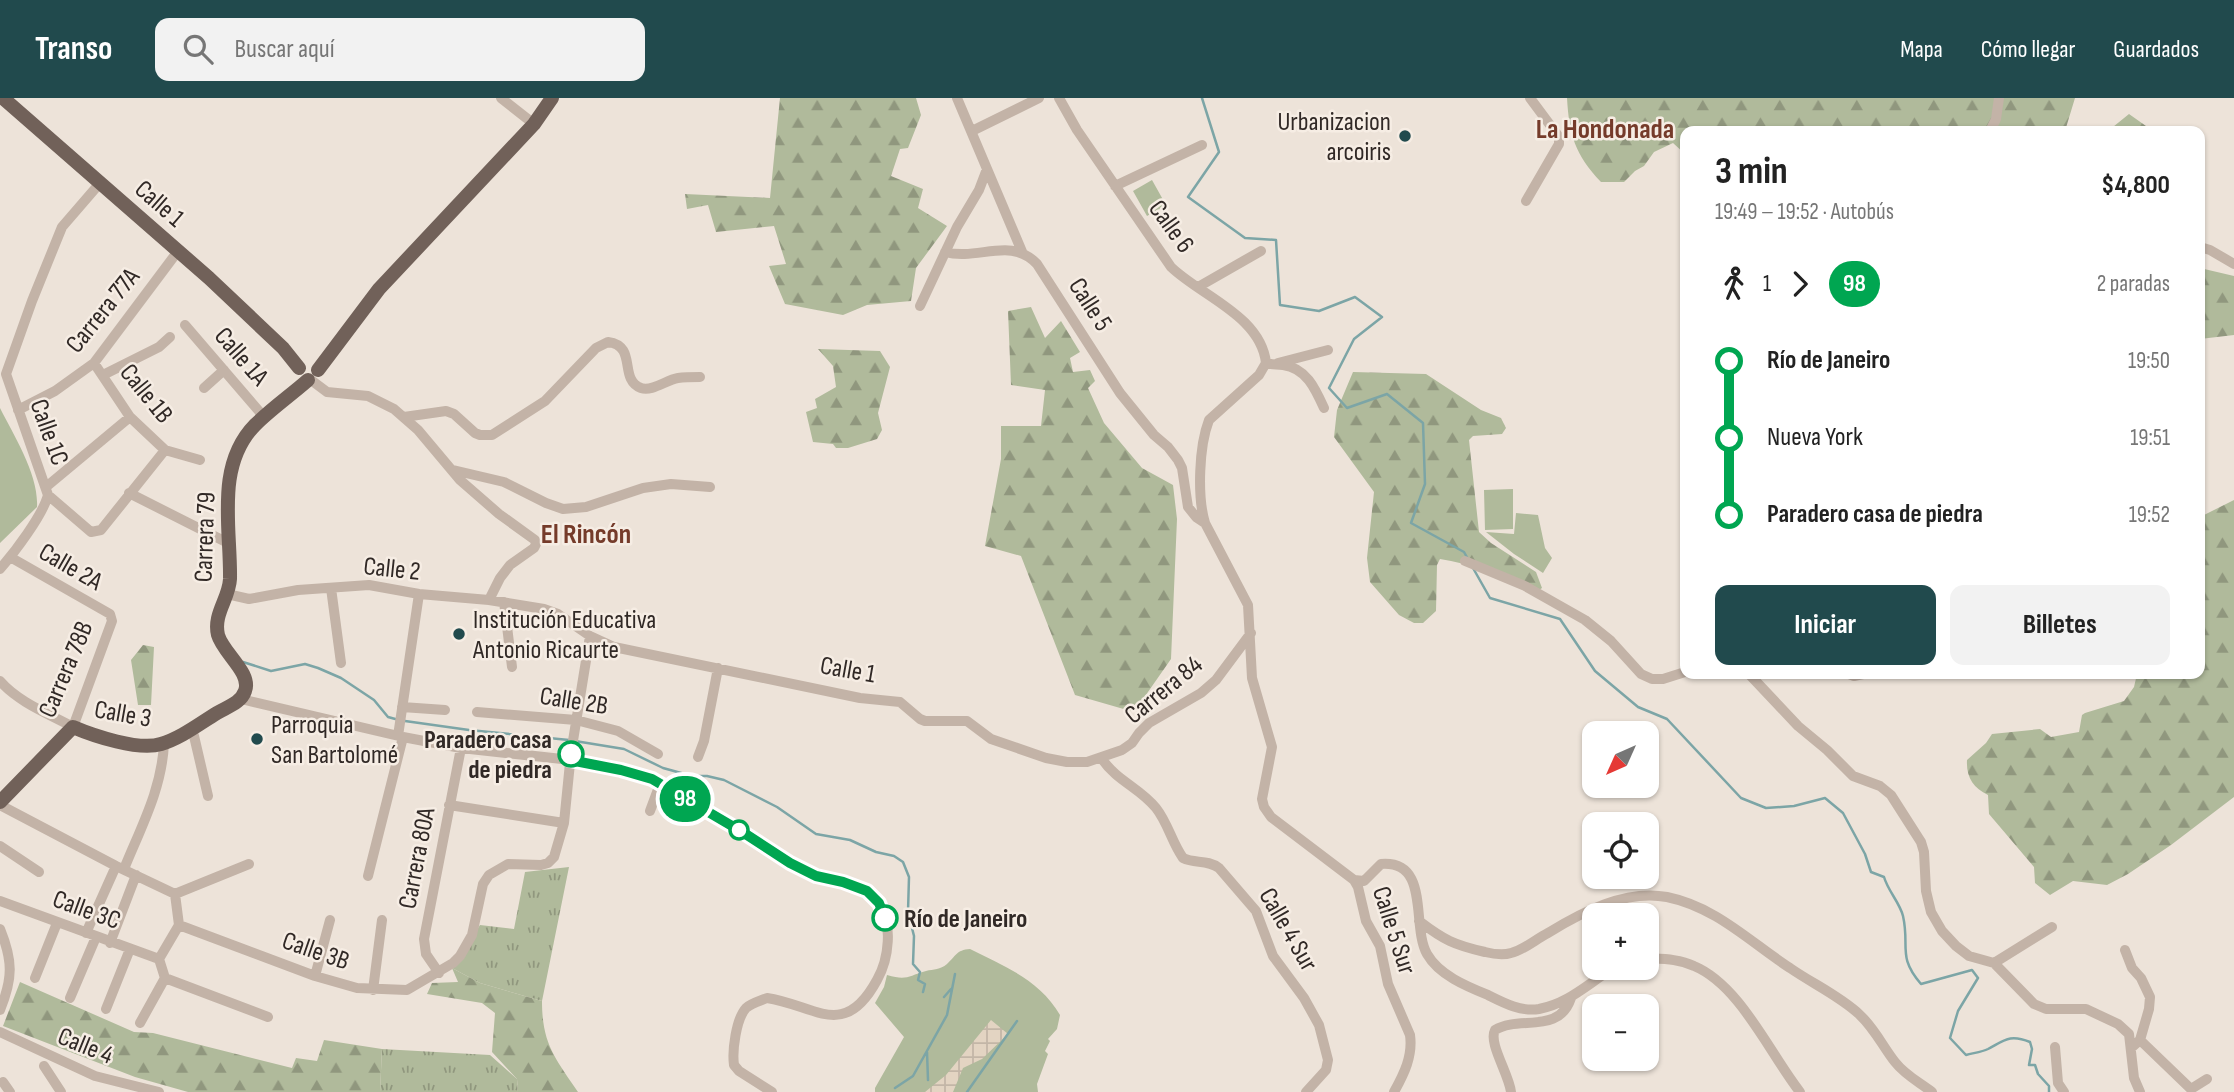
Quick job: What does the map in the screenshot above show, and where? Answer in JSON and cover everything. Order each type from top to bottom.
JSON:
[{"type":"main road","name":"Calle 1","points":[[3,98],[178,251],[310,373]]},
{"type":"main road","points":[[310,373],[329,355],[379,289],[534,124],[552,98]]},
{"type":"main road","name":"Carrera 79","points":[[241,699],[246,688],[245,678],[222,645],[217,624],[230,579],[228,495],[232,470],[247,434],[296,391],[310,373]]},
{"type":"main road","name":"Calle 3","points":[[73,727],[147,746],[164,743],[241,699]]},
{"type":"main road","name":"Carrera 78B","points":[[0,804],[73,727]]},
{"type":"street","points":[[501,98],[534,124]]},
{"type":"street","name":"Calle 5","points":[[957,98],[1023,254],[1030,256],[1046,275],[1056,295],[1099,357],[1120,393],[1154,435],[1174,454],[1182,468],[1188,507],[1205,523]]},
{"type":"street","points":[[972,131],[1039,98]]},
{"type":"street","name":"Calle 6","points":[[1059,98],[1070,120],[1171,267],[1222,302],[1258,340],[1269,364]]},
{"type":"street","points":[[1526,201],[1559,144],[1559,137],[1530,98]]},
{"type":"street","points":[[1992,126],[1999,98]]},
{"type":"street","points":[[1115,186],[1202,145]]},
{"type":"street","points":[[920,306],[987,169]]},
{"type":"street","points":[[2,371],[13,353],[62,227],[100,183]]},
{"type":"street","points":[[2205,248],[2234,264]]},
{"type":"street","points":[[945,252],[957,255],[1009,249],[1023,254]]},
{"type":"street","name":"Carrera 77A","points":[[18,411],[55,391],[94,363],[178,251]]},
{"type":"street","points":[[1198,287],[1261,251]]},
{"type":"street","name":"Calle 1A","points":[[185,325],[264,417]]},
{"type":"street","points":[[103,375],[159,347],[170,337]]},
{"type":"street","points":[[404,416],[451,412],[475,433],[492,435],[545,401],[596,348],[608,342],[624,349],[632,381],[643,389],[678,378],[700,377]]},
{"type":"street","points":[[1205,523],[1200,492],[1205,429],[1209,420],[1269,364],[1328,350]]},
{"type":"street","name":"Calle 1B","points":[[94,363],[130,417],[165,450]]},
{"type":"street","points":[[1269,364],[1291,367],[1306,375],[1324,408]]},
{"type":"street","points":[[204,387],[224,370]]},
{"type":"street","name":"Calle 1C","points":[[2,371],[46,495]]},
{"type":"street","points":[[310,373],[334,394],[374,397],[404,416],[450,470],[499,514],[536,542],[535,547],[510,565],[489,600]]},
{"type":"street","points":[[0,569],[10,557],[46,495],[130,417]]},
{"type":"street","points":[[46,495],[91,532],[100,530],[165,450],[200,460]]},
{"type":"street","points":[[450,470],[504,482],[563,509],[586,508],[643,488],[671,484],[710,487]]},
{"type":"street","points":[[129,493],[228,543]]},
{"type":"street","name":"Calle 5 Sur","points":[[1205,523],[1247,599],[1254,689],[1272,747],[1263,792],[1264,807],[1271,817],[1354,880],[1359,890],[1366,921],[1380,946],[1388,984],[1410,1035],[1411,1052],[1394,1092]]},
{"type":"street","name":"Calle 2A","points":[[10,557],[110,614]]},
{"type":"street","points":[[1465,561],[1525,586],[1586,620],[1611,641],[1641,674],[1652,679],[1663,679],[1680,674]]},
{"type":"street","name":"Calle 2","points":[[227,594],[248,598],[369,585],[419,594],[504,602],[553,612]]},
{"type":"street","points":[[331,588],[341,663]]},
{"type":"street","points":[[368,876],[400,733],[401,710],[419,594]]},
{"type":"street","points":[[504,602],[512,667]]},
{"type":"street","name":"Calle 1","points":[[553,612],[590,636],[614,647],[860,698],[900,702],[923,721],[967,721],[991,739],[1057,761],[1083,763],[1128,746]]},
{"type":"street","name":"Carrera 78B","points":[[73,727],[112,621],[110,614]]},
{"type":"street","name":"Carrera 84","points":[[1128,746],[1149,723],[1212,684],[1251,633]]},
{"type":"street","points":[[450,805],[564,823],[570,760],[590,636]]},
{"type":"street","points":[[698,757],[704,741],[718,668]]},
{"type":"street","points":[[1754,679],[1798,726],[1853,776],[1880,786],[1891,795],[1921,842],[1930,908],[1942,931],[1956,946],[1969,956],[1994,963],[2034,1004],[2046,1009],[2086,1009],[2118,1024],[2136,1044],[2191,1089],[2207,1079]]},
{"type":"street","name":"Calle 3","points":[[0,681],[4,695],[73,727]]},
{"type":"street","points":[[241,699],[461,748],[570,760],[637,774],[660,784],[790,863],[816,876],[860,887],[879,903],[888,927],[884,960],[878,979],[859,1005],[840,1015],[821,1015],[767,998],[747,1007],[742,1014],[735,1039],[734,1065],[772,1092]]},
{"type":"street","points":[[401,710],[445,710]]},
{"type":"street","name":"Calle 2B","points":[[477,712],[576,720],[618,731],[658,754]]},
{"type":"street","points":[[191,729],[208,796]]},
{"type":"street","points":[[70,998],[91,935],[120,867],[153,801],[162,767],[164,743]]},
{"type":"street","name":"Carrera 80A","points":[[439,972],[426,954],[424,946],[461,748]]},
{"type":"street","name":"Calle 4 Sur","points":[[1102,758],[1116,776],[1157,808],[1183,858],[1213,863],[1219,867],[1256,912],[1273,956],[1315,1017],[1326,1047],[1326,1070],[1306,1092]]},
{"type":"street","points":[[650,811],[660,784]]},
{"type":"street","points":[[0,804],[175,894],[249,864]]},
{"type":"street","name":"Calle 3B","points":[[179,925],[349,986],[408,990],[460,956],[472,935],[484,884],[489,875],[508,864],[548,863],[554,858],[564,823]]},
{"type":"street","points":[[0,846],[39,872]]},
{"type":"street","points":[[1354,880],[1367,879],[1381,864],[1399,867],[1410,876],[1415,886],[1421,941],[1429,957],[1445,973],[1509,1005],[1529,1010],[1540,1009],[1571,998],[1597,980]]},
{"type":"street","points":[[110,943],[136,875]]},
{"type":"street","points":[[139,1023],[164,978],[159,959],[179,925],[175,894]]},
{"type":"street","points":[[1419,921],[1455,945],[1502,954],[1517,951],[1567,921],[1613,901],[1641,895],[1667,897],[1688,903],[1731,925],[1787,967],[1848,1005],[1871,1027],[1897,1064],[1932,1092]]},
{"type":"street","name":"Calle 3C","points":[[0,901],[159,959]]},
{"type":"street","points":[[315,975],[330,920]]},
{"type":"street","points":[[373,989],[382,920]]},
{"type":"street","points":[[35,978],[57,923]]},
{"type":"street","points":[[1994,963],[2052,927]]},
{"type":"street","points":[[0,929],[9,953],[11,973],[0,1010]]},
{"type":"street","points":[[106,1009],[130,949]]},
{"type":"street","points":[[2124,950],[2132,968],[2149,993],[2149,1009],[2136,1044],[2134,1078],[2140,1092]]},
{"type":"street","points":[[1659,959],[1681,961],[1702,969],[1715,978],[1756,1026],[1784,1072],[1800,1092]]},
{"type":"street","points":[[164,978],[268,1017]]},
{"type":"street","points":[[1511,1092],[1505,1069],[1492,1042],[1494,1030],[1553,1018],[1566,1009],[1571,998]]},
{"type":"street","name":"Calle 4","points":[[0,1032],[95,1076],[159,1092]]},
{"type":"street","points":[[2055,1047],[2058,1083],[2064,1092]]},
{"type":"street","points":[[44,1066],[61,1092]]},
{"type":"street","points":[[4,1082],[10,1092]]},
{"type":"green space","points":[[780,98],[916,98],[921,115],[908,148],[900,149],[891,176],[923,189],[918,208],[947,226],[916,268],[911,301],[867,305],[843,315],[785,304],[769,266],[786,264],[774,226],[716,232],[708,205],[687,209],[685,194],[770,198]]},
{"type":"green space","points":[[1567,98],[2075,98],[2067,126],[1680,126],[1680,149],[1673,143],[1654,152],[1644,166],[1624,182],[1601,182],[1579,153],[1570,123]]},
{"type":"green space","points":[[2129,114],[2146,126],[2114,126]]},
{"type":"green space","points":[[1152,180],[1166,205],[1147,216],[1133,191]]},
{"type":"green space","points":[[2205,269],[2234,276],[2234,335],[2205,338]]},
{"type":"green space","points":[[1031,307],[1045,338],[1061,321],[1080,352],[1070,358],[1073,372],[1090,370],[1095,381],[1088,388],[1104,423],[1142,468],[1173,485],[1177,519],[1171,659],[1134,712],[1075,695],[1021,556],[985,546],[1001,459],[1001,426],[1041,426],[1045,390],[1011,385],[1008,311]]},
{"type":"green space","points":[[818,349],[880,351],[890,367],[878,413],[882,430],[877,439],[848,448],[813,442],[806,412],[817,408],[815,399],[836,387],[833,366]]},
{"type":"green space","points":[[1353,372],[1426,374],[1481,410],[1501,418],[1506,428],[1502,434],[1473,436],[1469,440],[1479,532],[1491,543],[1536,572],[1542,588],[1539,590],[1465,564],[1440,559],[1437,565],[1436,611],[1423,623],[1414,623],[1399,615],[1370,582],[1367,558],[1374,492],[1334,437],[1337,410]]},
{"type":"green space","points":[[0,408],[30,469],[37,495],[37,507],[0,543]]},
{"type":"green space","points":[[1513,489],[1513,529],[1485,530],[1484,490]]},
{"type":"green space","points":[[2234,500],[2234,797],[2128,874],[2107,885],[2073,881],[2050,895],[2035,883],[2034,867],[1989,814],[1988,795],[1971,781],[1967,760],[1992,734],[2040,729],[2051,737],[2079,732],[2082,715],[2124,701],[2134,687],[2136,679],[2205,679],[2205,514]]},
{"type":"green space","points":[[1516,513],[1538,515],[1545,548],[1552,558],[1543,573],[1486,532],[1514,534]]},
{"type":"green space","points":[[143,645],[154,647],[151,705],[138,705],[131,660]]},
{"type":"green space","points":[[569,867],[542,1001],[480,983],[452,968],[480,925],[514,929],[525,872]]},
{"type":"green space","points":[[970,949],[1032,983],[1060,1015],[1057,1029],[1048,1039],[1050,1041],[1045,1051],[1048,1054],[1037,1084],[1038,1092],[875,1092],[904,1037],[875,1003],[887,975],[903,978],[939,968],[959,952]]},
{"type":"green space","points":[[452,968],[480,983],[542,1001],[547,1040],[578,1092],[518,1092],[517,1079],[492,1052],[495,1013],[482,1003],[427,994],[432,983],[458,982]]},
{"type":"green space","points":[[20,982],[134,1032],[153,1033],[292,1068],[296,1058],[317,1061],[324,1040],[382,1049],[380,1092],[188,1092],[135,1077],[3,1026]]},
{"type":"green space","points":[[382,1049],[490,1055],[517,1079],[518,1092],[380,1092]]},
{"type":"shaded area","points":[[991,1020],[1008,1034],[982,1059],[963,1068],[953,1092],[925,1092],[946,1075]]},
{"type":"waterway","points":[[1202,98],[1219,152],[1188,197],[1245,238],[1276,240],[1280,305],[1319,311],[1355,297],[1382,317],[1354,339],[1329,388],[1347,408],[1387,394],[1423,423],[1425,484],[1411,523],[1464,552],[1468,559]]},
{"type":"waterway","points":[[1473,568],[1490,598],[1560,619],[1595,671],[1638,707],[1667,719],[1741,798],[1766,808],[1794,806],[1825,798],[1843,813],[1865,854],[1871,872],[1884,877],[1899,906],[1905,927],[1909,966],[1921,984],[1972,970],[1978,978],[1958,1011],[1950,1038],[1966,1055],[1986,1050],[2008,1039],[2017,1038],[2030,1042],[2032,1049],[2029,1065],[2035,1065],[2038,1074],[2049,1086],[2049,1092]]},
{"type":"waterway","points":[[243,662],[271,671],[305,664],[318,668],[341,678],[374,700],[388,717],[399,720]]},
{"type":"waterway","points":[[405,721],[569,740]]},
{"type":"waterway","points":[[575,741],[624,749],[663,768],[692,776],[724,780],[777,807],[816,834],[850,840],[903,862],[909,877],[908,912],[914,936],[913,964],[920,972],[918,980],[925,984],[923,992]]},
{"type":"waterway","points":[[895,1088],[913,1076],[947,1015],[955,974]]},
{"type":"waterway","points":[[944,997],[951,989]]},
{"type":"waterway","points":[[967,1092],[1017,1021]]},
{"type":"waterway","points":[[927,1052],[928,1080]]},
{"type":"bus line","name":"98","points":[[571,754],[570,760],[652,779],[790,863],[816,876],[860,887],[879,903],[885,918]]},
{"type":"place","name":"Urbanizacion arcoiris","points":[[1405,136]]},
{"type":"place","name":"Institución Educativa Antonio Ricaurte","points":[[459,634]]},
{"type":"place","name":"Parroquia San Bartolomé","points":[[257,739]]},
{"type":"place","name":"Paradero casa de piedra","points":[[571,754]]},
{"type":"place","name":"Río de Janeiro","points":[[885,918]]},
{"type":"district","name":"La Hondonada","points":[[1605,128]]},
{"type":"district","name":"El Rincón","points":[[586,533]]}]
